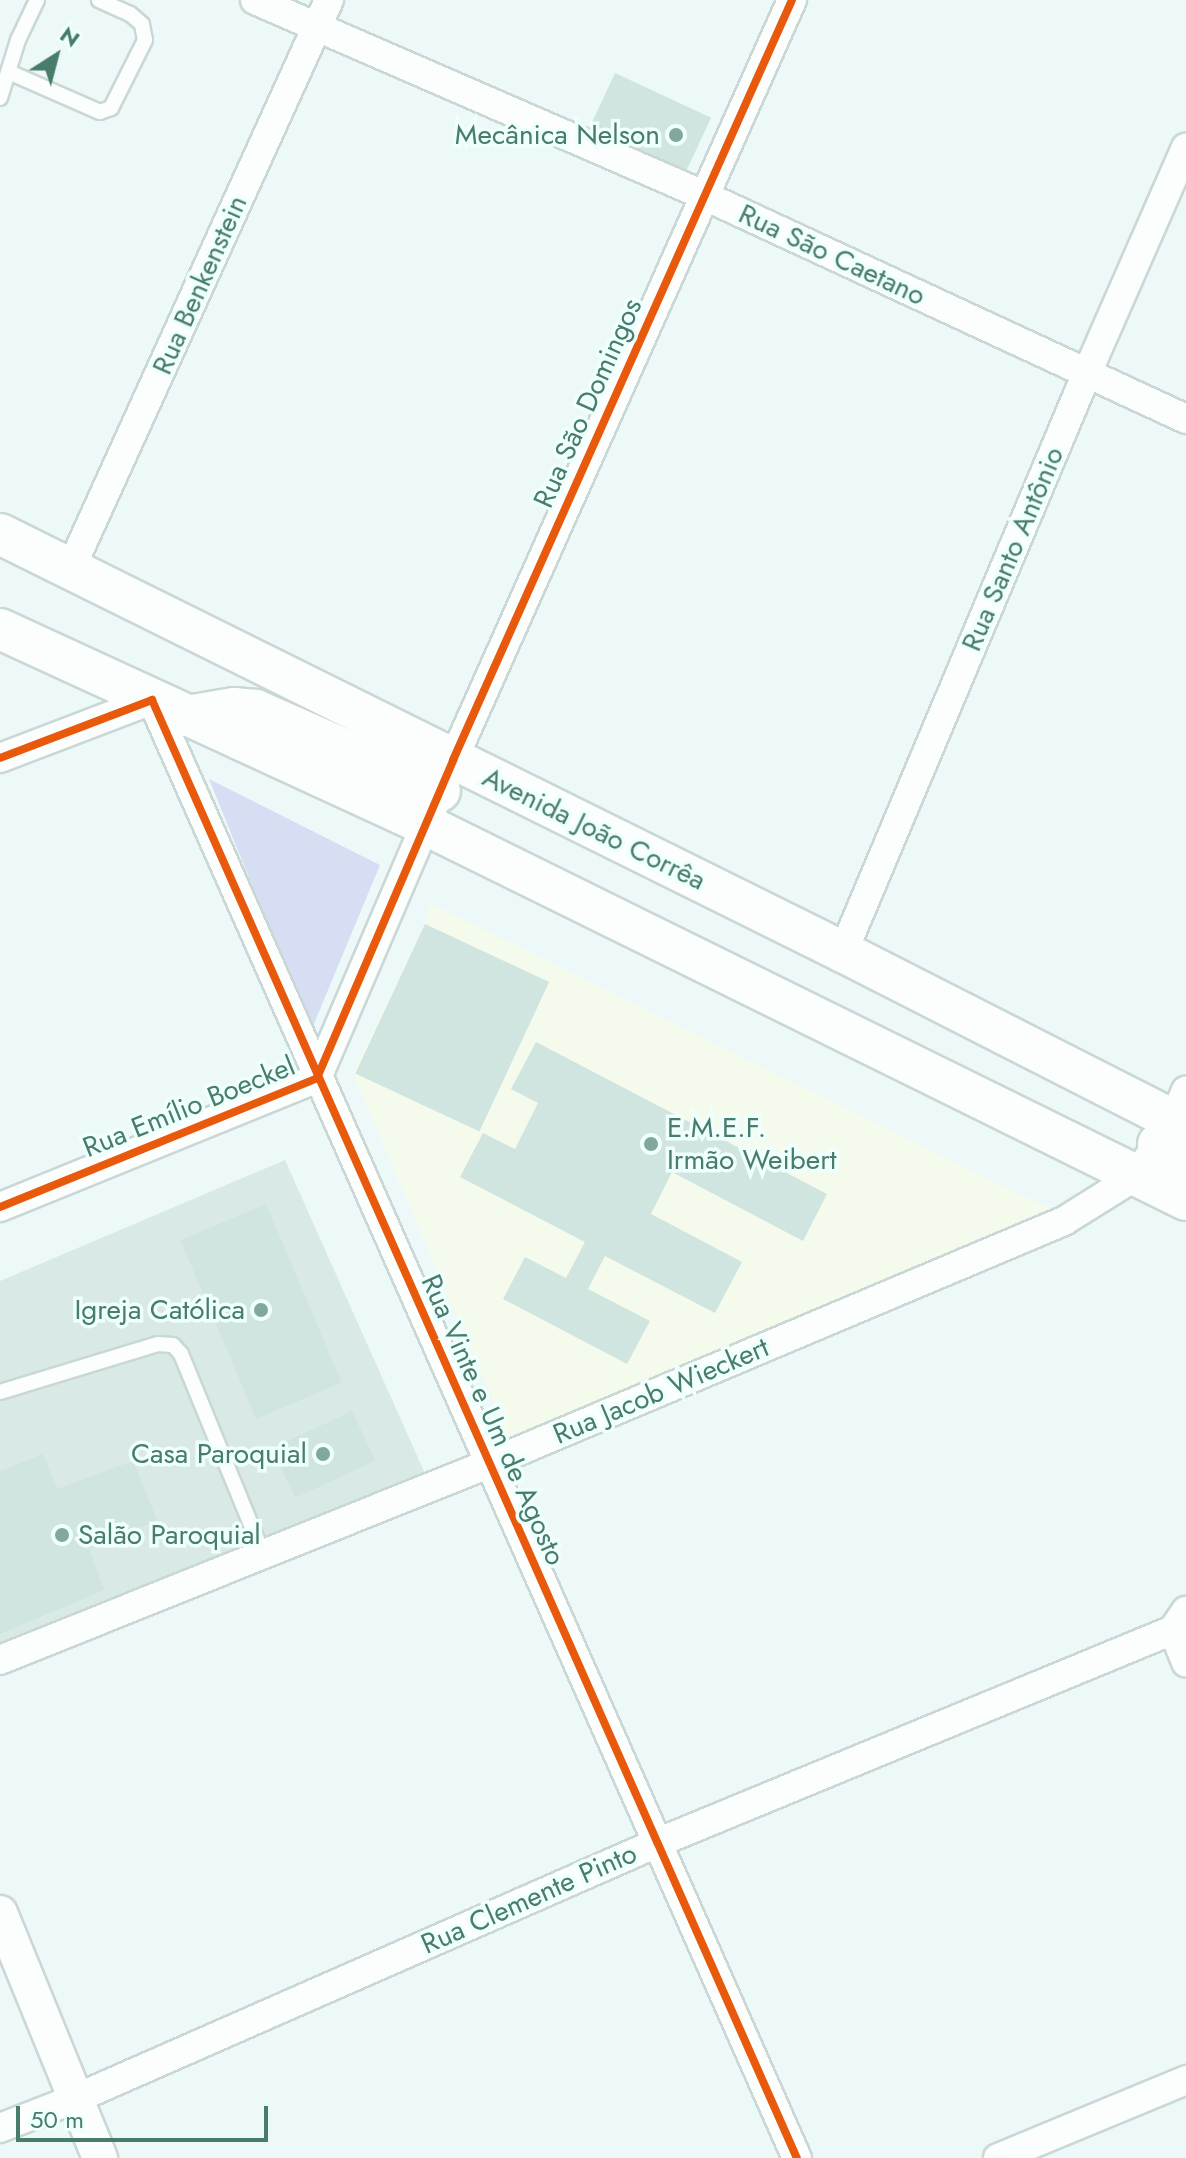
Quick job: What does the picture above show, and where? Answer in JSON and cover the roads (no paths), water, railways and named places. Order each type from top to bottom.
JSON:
[{"type":"main road","name":"Avenida João Corrêa","points":[[0,534],[70,570],[440,792],[1171,1136]]},
{"type":"main road","name":"Avenida João Corrêa","points":[[0,629],[187,716],[440,792],[843,952],[1171,1136],[1186,1200]]},
{"type":"street","name":"Rua São Caetano","points":[[255,0],[705,196],[1186,419]]},
{"type":"street","name":"Rua Benkenstein","points":[[70,570],[329,0]]},
{"type":"street","name":"Rua São Domingos","points":[[440,792],[792,0]]},
{"type":"street","name":"Rua Santo Antônio","points":[[843,952],[1087,373],[1186,148]]},
{"type":"street","points":[[0,758],[152,700]]},
{"type":"street","name":"Rua Vinte e Um de Agosto","points":[[152,700],[797,2158]]},
{"type":"street","name":"Rua Emílio Boeckel","points":[[0,1207],[317,1078],[440,792]]},
{"type":"street","name":"Rua Jacob Wieckert","points":[[0,1660],[488,1464],[1064,1221],[1171,1136]]},
{"type":"street","points":[[1180,1621],[1186,1663]]},
{"type":"street","name":"Rua Clemente Pinto","points":[[0,2128],[77,2098],[657,1843],[1180,1621]]},
{"type":"street","points":[[0,1913],[100,2158]]},
{"type":"street","points":[[998,2158],[1186,2080]]},
{"type":"lane","points":[[0,98],[11,73],[18,40],[37,0]]},
{"type":"lane","points":[[11,73],[100,112],[111,108],[145,40],[142,24],[130,14],[99,0]]},
{"type":"lane","points":[[0,1392],[158,1344],[173,1345],[181,1354],[263,1554]]},
{"type":"place","name":"Mecânica Nelson","points":[[676,135]]},
{"type":"place","name":"E.M.E.F. Irmão Weibert","points":[[651,1144]]},
{"type":"place","name":"Igreja Católica","points":[[261,1310]]},
{"type":"place","name":"Casa Paroquial","points":[[323,1454]]},
{"type":"place","name":"Salão Paroquial","points":[[62,1535]]}]
